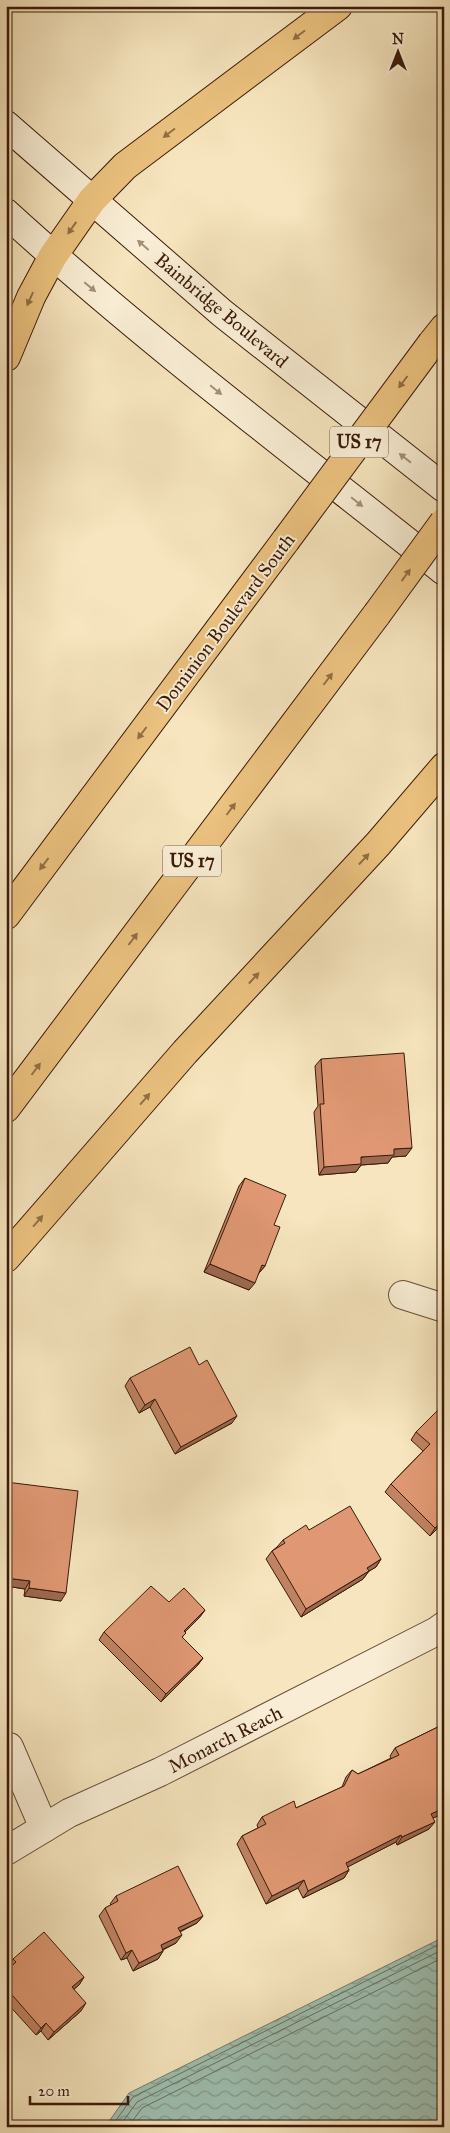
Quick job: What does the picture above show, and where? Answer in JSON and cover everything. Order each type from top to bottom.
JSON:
[{"type":"highway","points":[[6,357],[31,296],[53,256],[92,200],[125,166],[338,6]]},
{"type":"highway","name":"Dominion Boulevard South","points":[[6,915],[438,336]]},
{"type":"highway","name":"US 17","points":[[6,1108],[444,522]]},
{"type":"highway","points":[[6,1258],[185,1052],[378,844],[444,767]]},
{"type":"main road","name":"Bainbridge Boulevard","points":[[6,126],[222,313],[444,488]]},
{"type":"main road","points":[[6,213],[53,256],[139,328],[444,571]]},
{"type":"main road","points":[[403,1295],[444,1308]]},
{"type":"main road","name":"Monarch Reach","points":[[6,1851],[70,1812],[160,1772],[444,1626]]},
{"type":"main road","points":[[9,1747],[44,1828]]},
{"type":"water","points":[[444,1937],[444,2127],[105,2127],[129,2093]]},
{"type":"building","points":[[404,1053],[412,1148],[394,1149],[394,1155],[361,1157],[361,1164],[324,1167],[320,1104],[324,1104],[321,1059]]},
{"type":"building","points":[[245,1178],[286,1195],[274,1225],[280,1227],[265,1266],[262,1265],[255,1283],[210,1264]]},
{"type":"building","points":[[190,1347],[199,1365],[207,1360],[237,1416],[181,1447],[155,1399],[145,1405],[130,1378]]},
{"type":"building","points":[[444,1404],[444,1520],[435,1528],[391,1484],[430,1444],[416,1432]]},
{"type":"building","points":[[6,1482],[78,1491],[66,1593],[29,1588],[30,1581],[6,1578]]},
{"type":"building","points":[[350,1506],[381,1559],[367,1568],[369,1571],[306,1609],[272,1551],[285,1543],[283,1540],[306,1525],[309,1530]]},
{"type":"building","points":[[151,1586],[169,1602],[184,1588],[205,1610],[184,1631],[186,1633],[182,1637],[203,1658],[166,1694],[104,1632]]},
{"type":"building","points":[[444,1724],[444,1808],[431,1814],[435,1822],[402,1837],[401,1835],[346,1863],[349,1870],[308,1891],[304,1880],[272,1896],[242,1836],[266,1824],[262,1817],[294,1801],[296,1808],[344,1786],[352,1770],[358,1774],[399,1755],[395,1748]]},
{"type":"building","points":[[178,1866],[203,1916],[178,1928],[182,1935],[161,1945],[163,1951],[139,1963],[132,1950],[126,1953],[105,1908],[118,1901],[116,1896]]},
{"type":"building","points":[[44,1932],[84,1977],[72,1987],[86,2003],[54,2032],[46,2023],[41,2028],[6,1988],[6,1971],[16,1962],[13,1959]]}]
